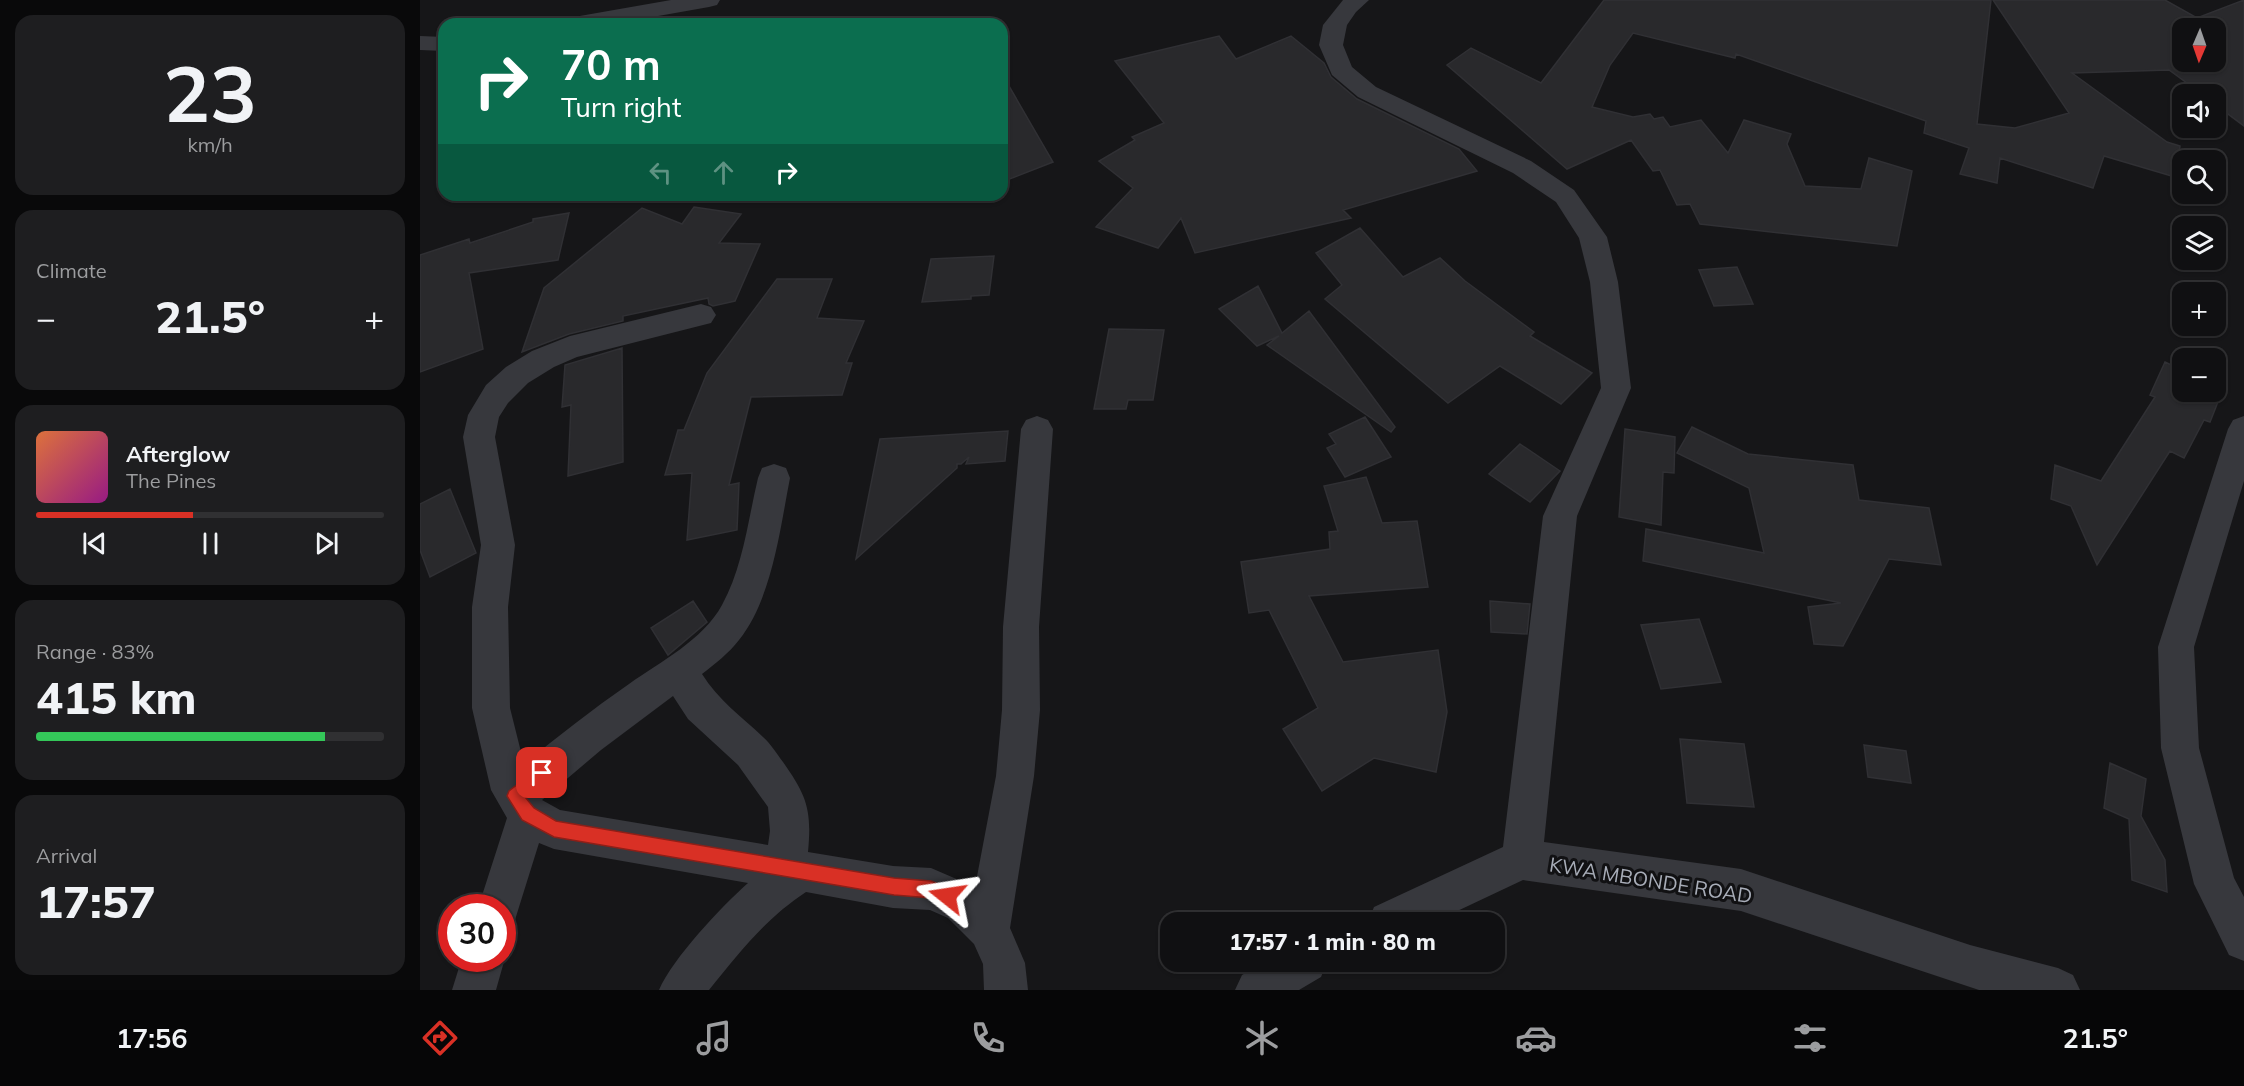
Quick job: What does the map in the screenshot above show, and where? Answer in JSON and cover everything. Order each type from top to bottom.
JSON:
[{"type":"street","points":[[608,18],[709,0]]},
{"type":"street","points":[[1358,0],[1348,7],[1335,25],[1331,45],[1341,70],[1367,93],[1522,167],[1565,196],[1593,237],[1604,282],[1616,388],[1560,516],[1522,859],[1410,912]]},
{"type":"street","points":[[420,43],[438,44]]},
{"type":"street","points":[[701,315],[570,347],[543,359],[517,375],[497,394],[484,415],[478,437],[498,545],[490,607],[491,708],[511,790],[521,805],[554,829],[894,887],[931,889],[963,903],[989,929],[1004,963],[1006,990]]},
{"type":"street","points":[[989,929],[1016,776],[1021,710],[1021,627],[1037,429]]},
{"type":"street","points":[[2244,429],[2175,647],[2180,748],[2215,884],[2244,940]]},
{"type":"street","points":[[502,894],[521,805],[556,761],[678,670],[710,644],[733,620],[756,564],[774,478]]},
{"type":"street","points":[[678,670],[701,706],[752,752],[787,801],[794,869]]},
{"type":"street","name":"KWA MBONDE ROAD","points":[[1522,859],[1740,890],[1961,978],[2058,990]]},
{"type":"street","points":[[681,990],[743,915],[794,869]]},
{"type":"street","points":[[474,990],[479,972]]},
{"type":"street","points":[[1257,990],[1288,972]]},
{"type":"building","points":[[1604,0],[1991,0],[1977,124],[2015,128],[2069,113],[1993,0],[2165,0],[2197,18],[2244,0],[2244,126],[2226,112],[2226,84],[2188,84],[2169,70],[2072,73],[2167,142],[2180,146],[2179,150],[2172,150],[2172,176],[2104,156],[2093,188],[2000,158],[1997,183],[1960,174],[1969,148],[1924,133],[1926,121],[1736,54],[1735,58],[1633,33],[1610,65],[1592,107],[1633,117],[1650,114],[1654,119],[1663,117],[1670,127],[1701,120],[1728,153],[1744,120],[1791,134],[1787,144],[1805,186],[1861,189],[1869,158],[1912,171],[1897,246],[1700,224],[1690,204],[1677,205],[1660,170],[1653,171],[1631,140],[1567,169],[1447,65],[1471,48],[1541,83]]},
{"type":"building","points":[[1219,36],[1236,59],[1291,36],[1324,63],[1331,77],[1357,99],[1459,149],[1477,171],[1343,210],[1351,218],[1195,253],[1181,218],[1158,248],[1096,227],[1133,188],[1099,161],[1135,140],[1132,137],[1164,123],[1115,61]]},
{"type":"building","points":[[1008,84],[1053,162],[1008,180]]},
{"type":"building","points":[[694,207],[741,214],[719,243],[760,244],[735,301],[713,306],[709,304],[708,298],[623,316],[623,321],[569,334],[522,352],[544,288],[642,208],[682,224]]},
{"type":"building","points":[[569,213],[558,260],[469,273],[483,349],[420,372],[420,255],[469,239],[470,243],[533,222],[533,219]]},
{"type":"building","points":[[1360,228],[1403,277],[1440,258],[1465,281],[1534,332],[1530,336],[1592,373],[1561,404],[1500,366],[1448,403],[1325,299],[1342,285],[1316,253]]},
{"type":"building","points":[[994,256],[989,295],[971,296],[971,299],[922,302],[931,259]]},
{"type":"building","points":[[1737,267],[1753,304],[1714,306],[1699,270]]},
{"type":"building","points":[[777,279],[832,279],[817,318],[864,321],[846,363],[852,363],[842,395],[751,397],[729,485],[739,483],[737,530],[687,540],[692,473],[665,475],[678,430],[684,430],[707,373]]},
{"type":"building","points":[[1258,286],[1282,333],[1309,311],[1395,427],[1391,432],[1267,345],[1279,336],[1257,346],[1219,309]]},
{"type":"building","points":[[1109,329],[1164,330],[1153,400],[1128,400],[1126,409],[1094,409]]},
{"type":"building","points":[[622,348],[623,462],[568,476],[571,405],[562,407],[565,365]]},
{"type":"building","points":[[2165,362],[2172,365],[2172,402],[2218,402],[2210,422],[2204,420],[2184,458],[2170,451],[2097,565],[2071,506],[2051,499],[2055,465],[2101,481],[2155,397],[2150,395]]},
{"type":"building","points":[[1365,417],[1391,457],[1345,477],[1327,448],[1336,444],[1329,434]]},
{"type":"building","points":[[1692,427],[1748,454],[1853,465],[1859,500],[1929,508],[1941,565],[1889,559],[1843,646],[1814,644],[1808,607],[1841,603],[1643,561],[1646,529],[1764,553],[1749,488],[1677,453]]},
{"type":"building","points":[[1625,429],[1675,437],[1674,473],[1663,472],[1661,525],[1619,517]]},
{"type":"building","points":[[1008,431],[1005,461],[966,464],[969,457],[961,464],[957,464],[957,468],[856,559],[880,439]]},
{"type":"building","points":[[1520,444],[1560,471],[1530,502],[1489,474]]},
{"type":"building","points":[[1366,477],[1382,523],[1417,521],[1428,587],[1309,596],[1343,662],[1438,650],[1447,712],[1436,772],[1374,758],[1322,791],[1283,729],[1318,708],[1269,610],[1249,613],[1241,562],[1330,549],[1329,532],[1338,531],[1324,486]]},
{"type":"building","points":[[450,489],[476,553],[430,577],[420,550],[420,504]]},
{"type":"building","points":[[693,601],[707,622],[668,655],[651,628]]},
{"type":"building","points":[[1490,601],[1530,604],[1527,634],[1491,632]]},
{"type":"building","points":[[1699,619],[1721,682],[1661,689],[1641,625]]},
{"type":"building","points":[[1680,739],[1744,744],[1754,807],[1687,803]]},
{"type":"building","points":[[1864,745],[1906,751],[1911,783],[1868,777]]},
{"type":"building","points":[[2110,763],[2146,779],[2141,816],[2165,860],[2167,892],[2132,880],[2129,819],[2104,808]]},
{"type":"route","points":[[542,773],[515,796],[528,814],[554,829],[776,865],[894,887],[931,889],[947,896]]}]
